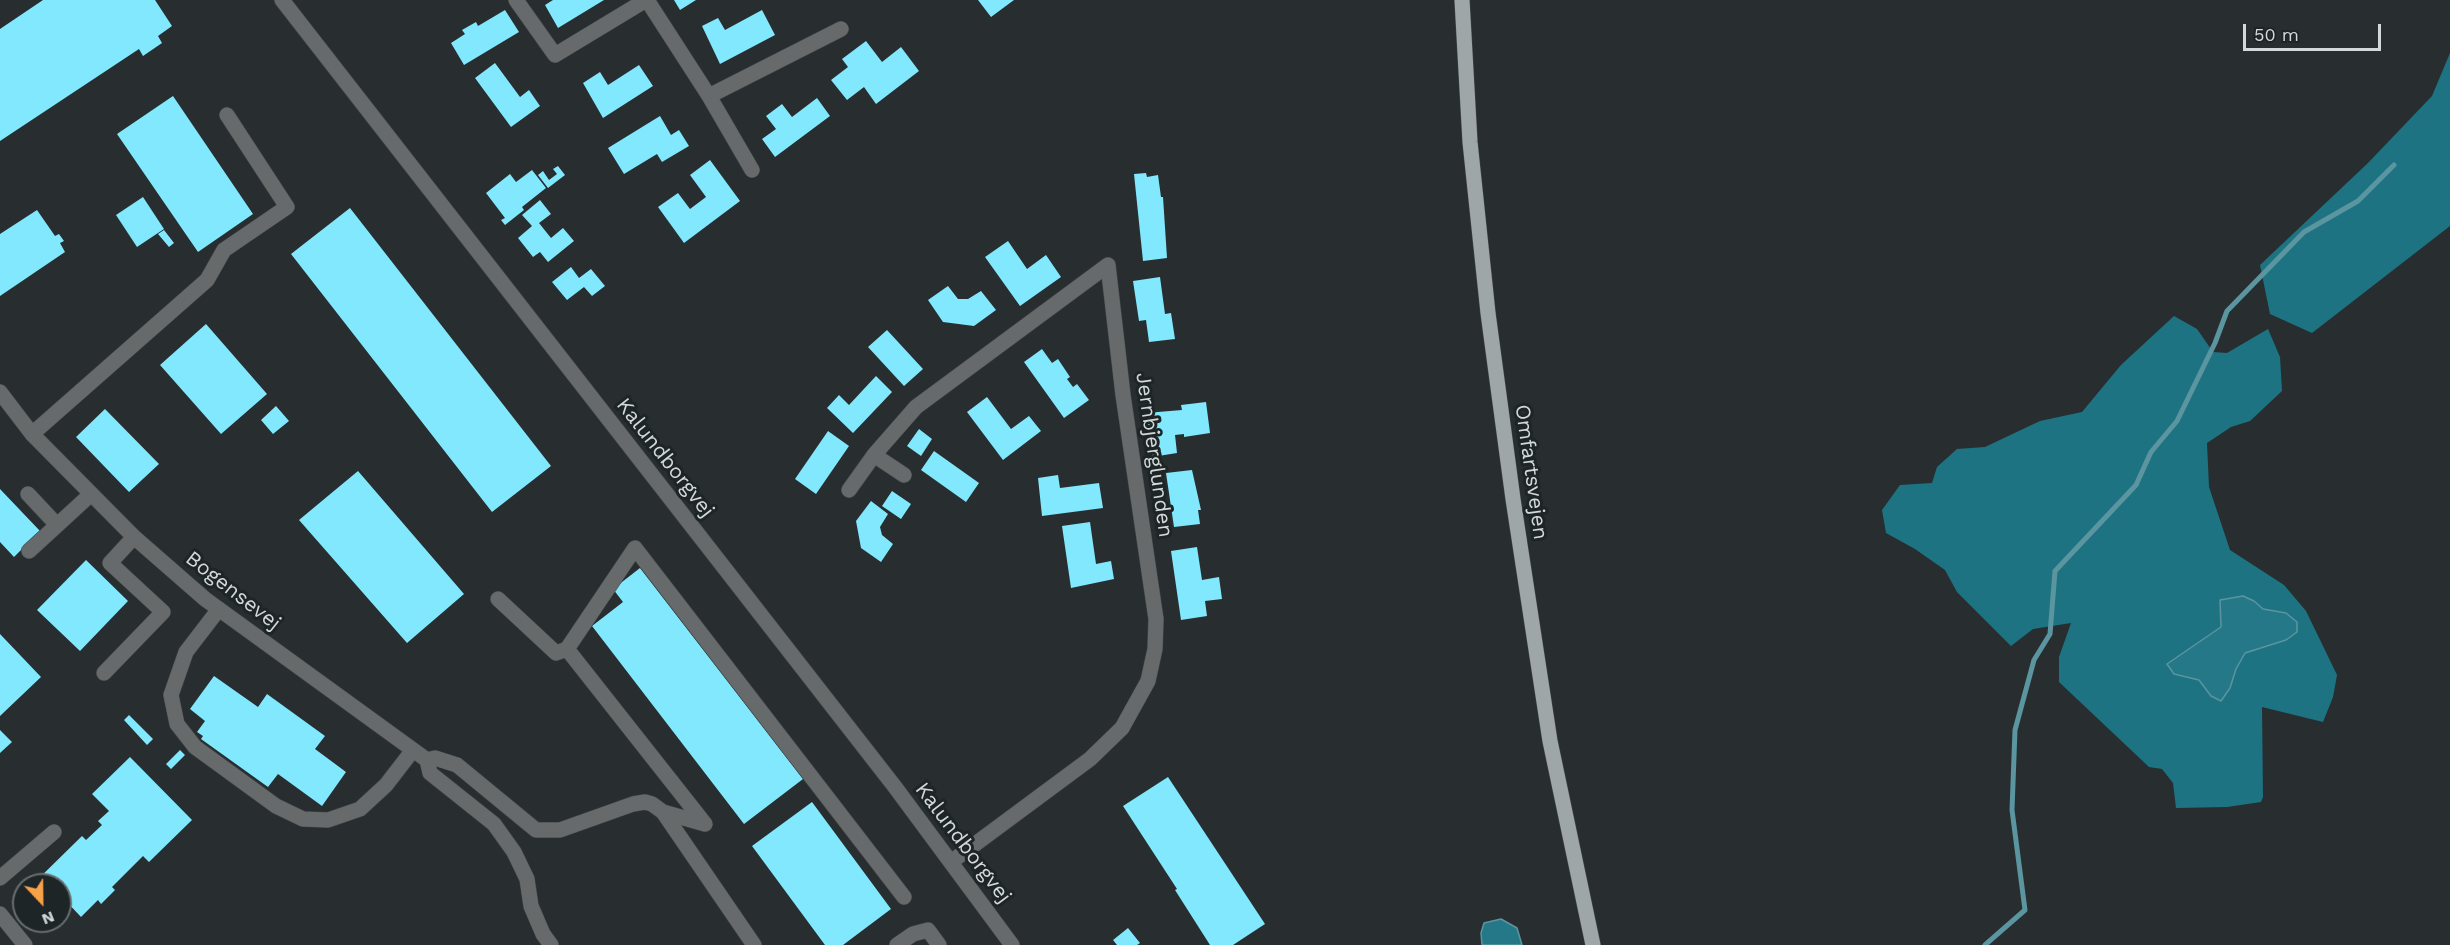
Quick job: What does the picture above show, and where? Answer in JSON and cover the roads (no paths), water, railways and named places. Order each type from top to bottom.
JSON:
[{"type":"main road","name":"Omfartsvejen","points":[[1462,0],[1470,142],[1488,313],[1511,487],[1550,741],[1593,945]]},
{"type":"street","name":"Kalundborgvej","points":[[282,0],[951,862],[1012,945]]},
{"type":"street","points":[[516,0],[555,55],[647,0],[709,96],[752,170]]},
{"type":"street","points":[[709,96],[841,29]]},
{"type":"street","points":[[32,434],[207,280],[224,250],[287,207],[227,115]]},
{"type":"street","name":"Jernbjerglunden","points":[[849,490],[874,455],[916,407],[1108,265],[1156,619],[1155,649],[1148,681],[1122,728],[1090,759],[951,862]]},
{"type":"street","name":"Bogensevej","points":[[0,392],[32,434],[134,537],[219,609],[427,760]]},
{"type":"street","points":[[874,455],[904,475]]},
{"type":"street","points":[[28,494],[57,525]]},
{"type":"street","points":[[29,551],[90,495]]},
{"type":"street","points":[[104,673],[163,612],[110,563],[134,537]]},
{"type":"street","points":[[498,599],[556,652],[567,649],[635,548],[904,897]]},
{"type":"street","points":[[219,609],[186,652],[171,695],[177,724],[195,747],[276,806],[303,819],[312,820],[328,820],[360,809],[386,785],[413,750]]},
{"type":"street","points":[[567,649],[705,824],[663,812]]},
{"type":"street","points":[[552,945],[543,934],[531,906],[527,879],[514,852],[494,824],[430,773],[427,760],[435,758],[457,765],[536,830],[560,830],[633,804],[645,802],[652,804],[663,812],[754,945]]},
{"type":"street","points":[[0,878],[54,832]]},
{"type":"street","points":[[0,914],[25,945]]},
{"type":"street","points":[[897,945],[913,934],[928,930],[939,945]]},
{"type":"waterway","points":[[1985,945],[2025,910],[2012,810],[2015,730],[2034,660],[2050,634],[2055,571],[2136,485],[2151,452],[2177,421],[2215,343],[2227,311],[2304,232],[2358,201],[2394,165]]}]
